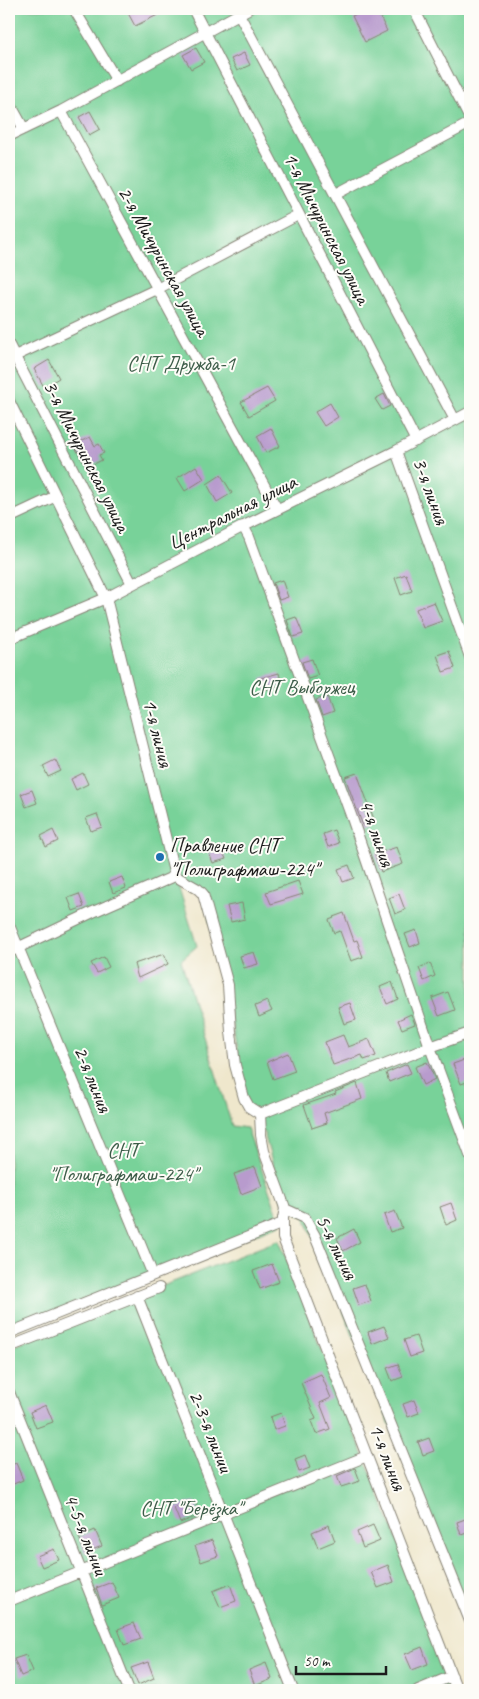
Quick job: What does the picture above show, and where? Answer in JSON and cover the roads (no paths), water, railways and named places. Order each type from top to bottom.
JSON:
[{"type":"street","points":[[74,9],[117,81]]},
{"type":"street","name":"1-я Мичуринская улица","points":[[193,9],[416,441]]},
{"type":"street","points":[[336,194],[470,121],[414,9]]},
{"type":"street","points":[[9,136],[61,111],[244,11],[336,194],[455,420]]},
{"type":"street","points":[[9,102],[24,129]]},
{"type":"street","name":"2-я Мичуринская улица","points":[[61,111],[278,508]]},
{"type":"street","points":[[15,356],[157,288],[298,215]]},
{"type":"street","name":"3-я Мичуринская улица","points":[[9,345],[132,584]]},
{"type":"street","name":"1-я линия","points":[[9,401],[106,598],[175,876]]},
{"type":"street","name":"Центральная улица","points":[[9,639],[106,598],[278,508],[416,441],[470,412]]},
{"type":"street","name":"3-я линия","points":[[396,451],[470,657]]},
{"type":"street","points":[[9,518],[56,496]]},
{"type":"street","name":"4-я линия","points":[[243,526],[352,818],[430,1046],[470,1155]]},
{"type":"street","points":[[13,950],[175,876],[198,889],[203,894],[228,985],[231,1032],[244,1098],[249,1107],[260,1114],[430,1046],[470,1033]]},
{"type":"street","name":"2-я линия","points":[[9,925],[13,950],[153,1275]]},
{"type":"street","name":"5-я линия","points":[[260,1114],[264,1151],[285,1208],[306,1218],[315,1236],[470,1621]]},
{"type":"street","points":[[9,1333],[283,1223],[285,1208]]},
{"type":"street","name":"1-я линия","points":[[283,1223],[282,1238],[457,1690]]},
{"type":"street","points":[[9,1347],[159,1288]]},
{"type":"street","name":"2-3-я линии","points":[[138,1296],[293,1690]]},
{"type":"street","name":"4-5-я линии","points":[[9,1392],[129,1690]]},
{"type":"street","points":[[9,1601],[367,1456]]},
{"type":"street","points":[[418,1690],[452,1676]]},
{"type":"place","name":"Правление СНТ \"Полиграфмаш-224\"","points":[[160,857]]},
{"type":"park label","name":"СНТ Дружба-1","points":[[181,363]]},
{"type":"park label","name":"СНТ Выборжец","points":[[302,687]]},
{"type":"park label","name":"СНТ \"Полиграфмаш-224\"","points":[[123,1162]]},
{"type":"park label","name":"СНТ \"Берёзка\"","points":[[191,1508]]}]
